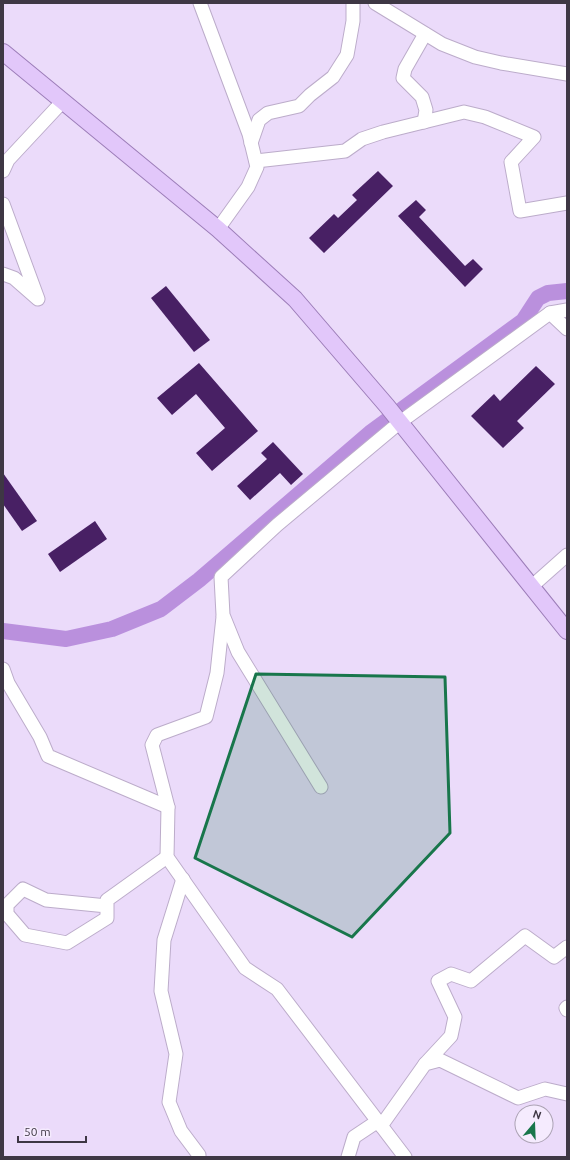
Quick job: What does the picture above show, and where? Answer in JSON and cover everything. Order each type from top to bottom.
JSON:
[{"type":"main road","points":[[3,52],[218,229],[295,299],[387,406],[399,423],[567,631]]},
{"type":"street","points":[[200,3],[251,143],[257,167],[248,187],[218,229]]},
{"type":"street","points":[[251,143],[259,120],[268,113],[299,106],[310,95],[333,77],[347,55],[353,21],[353,3]]},
{"type":"street","points":[[375,3],[442,44],[475,57],[567,74]]},
{"type":"street","points":[[424,122],[426,110],[422,97],[403,78],[405,69],[425,34]]},
{"type":"street","points":[[3,171],[8,160],[63,101]]},
{"type":"street","points":[[256,161],[345,151],[362,139],[383,132],[464,112],[486,117],[534,137],[511,162],[520,211],[567,203]]},
{"type":"street","points":[[3,204],[38,300],[14,278],[3,274]]},
{"type":"street","points":[[405,1157],[277,989],[245,968],[167,857],[168,807],[152,745],[157,735],[206,717],[217,673],[223,615],[221,578],[277,525],[399,423],[550,313],[567,310]]},
{"type":"street","points":[[550,313],[567,329]]},
{"type":"street","points":[[532,587],[567,555]]},
{"type":"street","points":[[223,615],[238,652],[321,787]]},
{"type":"street","points":[[3,669],[8,683],[40,737],[48,756],[168,807]]},
{"type":"street","points":[[108,906],[46,900],[23,889],[7,905],[5,913],[25,935],[67,943],[108,918],[108,906],[108,900],[167,857]]},
{"type":"street","points":[[183,879],[164,940],[161,991],[176,1054],[169,1102],[181,1131],[199,1157]]},
{"type":"street","points":[[348,1157],[354,1137],[380,1124],[425,1064],[451,1036],[455,1017],[438,981],[451,974],[471,982],[525,936],[554,957],[567,946]]},
{"type":"street","points":[[425,1064],[440,1060],[518,1098],[545,1089],[567,1094]]},
{"type":"highlighted area","points":[[256,674],[445,677],[450,833],[352,937],[195,858]]},
{"type":"building","points":[[378,171],[393,186],[324,253],[309,238],[334,214],[338,218],[357,200],[352,195]]},
{"type":"building","points":[[416,200],[426,210],[419,217],[465,266],[473,259],[483,269],[465,287],[398,216]]},
{"type":"building","points":[[166,286],[210,340],[194,352],[151,298]]},
{"type":"building","points":[[199,363],[258,431],[212,471],[196,453],[225,428],[196,394],[172,415],[157,398]]},
{"type":"building","points":[[536,366],[555,384],[517,421],[524,428],[503,448],[471,416],[494,394],[500,401]]},
{"type":"building","points":[[273,442],[303,474],[291,485],[280,473],[250,500],[237,486],[267,459],[261,453]]},
{"type":"building","points":[[3,473],[37,521],[22,531],[3,504]]},
{"type":"building","points":[[95,521],[107,539],[60,572],[48,554]]},
{"type":"waterway","points":[[3,631],[66,639],[112,629],[161,609],[199,580],[370,433],[523,321],[538,298],[548,293],[567,291]]}]
